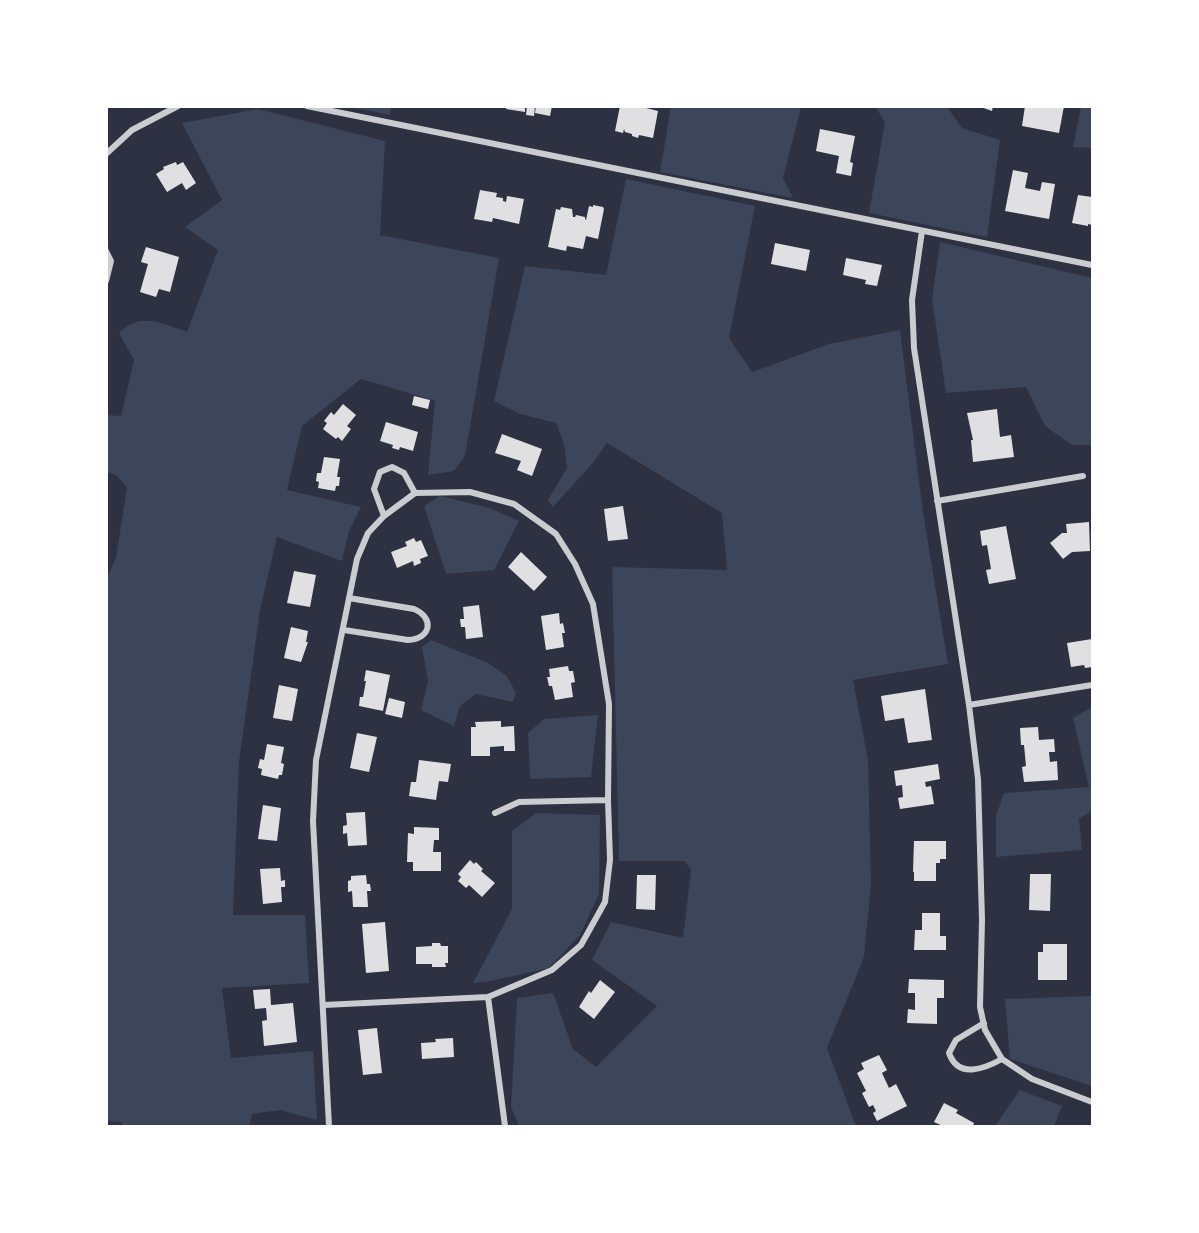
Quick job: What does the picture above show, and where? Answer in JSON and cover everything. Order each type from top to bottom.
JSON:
[{"type":"street","points":[[106,154],[132,130],[178,106]]},
{"type":"street","points":[[307,106],[1092,265]]},
{"type":"street","points":[[922,231],[912,300],[914,348],[969,705],[978,779],[982,920],[980,1007],[985,1030],[1002,1059],[1032,1079],[1092,1102]]},
{"type":"street","points":[[106,251],[111,261],[106,281]]},
{"type":"street","points":[[384,516],[374,489],[380,472],[392,467],[404,473],[416,493]]},
{"type":"street","points":[[937,501],[1083,476]]},
{"type":"street","points":[[324,1005],[488,997],[552,970],[581,945],[605,902],[610,860],[609,704],[593,604],[575,564],[556,534],[514,504],[470,492],[416,493],[384,516],[368,533],[357,559],[316,760],[313,821],[329,1126]]},
{"type":"street","points":[[344,630],[417,640],[424,635],[428,627],[427,619],[422,612],[414,609],[349,598]]},
{"type":"street","points":[[969,705],[1092,685]]},
{"type":"street","points":[[495,813],[519,801],[608,800]]},
{"type":"street","points":[[488,997],[505,1126]]},
{"type":"street","points":[[984,1023],[956,1040],[949,1053],[952,1062],[962,1068],[973,1070],[987,1067],[1002,1059]]},
{"type":"shaded area","points":[[349,107],[391,107],[390,115]]},
{"type":"shaded area","points":[[671,107],[801,107],[783,178],[793,198],[660,172]]},
{"type":"shaded area","points":[[859,107],[947,107],[962,128],[1000,140],[987,237],[869,213],[885,122],[876,108]]},
{"type":"shaded area","points":[[1081,107],[1092,107],[1092,148],[1073,147]]},
{"type":"shaded area","points":[[258,109],[385,141],[380,235],[499,258],[465,456],[454,471],[428,475],[435,401],[361,379],[302,426],[287,490],[361,507],[349,531],[342,561],[277,537],[260,610],[239,762],[233,915],[305,915],[309,983],[222,988],[231,1058],[313,1051],[317,1120],[280,1110],[252,1114],[249,1126],[122,1126],[122,1122],[106,1121],[106,580],[116,558],[127,487],[116,475],[107,472],[107,415],[121,416],[134,360],[119,333],[135,322],[143,321],[160,323],[187,332],[218,250],[185,227],[222,200],[182,123]]},
{"type":"shaded area","points":[[626,179],[755,206],[729,338],[752,372],[829,344],[900,330],[923,512],[948,664],[853,680],[868,760],[871,884],[864,957],[827,1048],[856,1126],[519,1126],[511,1107],[517,998],[553,993],[573,1049],[596,1067],[657,1006],[592,960],[611,922],[683,938],[691,870],[685,861],[619,861],[612,567],[727,570],[722,513],[607,443],[592,464],[553,507],[548,500],[567,468],[564,444],[556,423],[520,414],[494,401],[525,266],[606,275]]},
{"type":"shaded area","points":[[940,242],[1092,278],[1092,445],[1072,445],[1045,426],[1026,387],[946,393],[932,299]]},
{"type":"shaded area","points":[[440,496],[490,508],[519,521],[494,570],[446,574],[424,506]]},
{"type":"shaded area","points":[[431,640],[488,663],[507,676],[516,693],[513,702],[476,694],[460,706],[454,726],[421,710],[428,681],[422,647]]},
{"type":"shaded area","points":[[1092,707],[1092,811],[1079,819],[1082,850],[996,857],[996,816],[1004,793],[1089,787],[1073,718]]},
{"type":"shaded area","points":[[598,715],[591,777],[530,779],[528,733],[544,719]]},
{"type":"shaded area","points":[[536,813],[600,815],[599,894],[580,935],[549,968],[473,983],[512,909],[512,831]]},
{"type":"shaded area","points":[[1092,996],[1092,1086],[1010,1059],[1005,999]]},
{"type":"shaded area","points":[[1020,1090],[1062,1106],[1054,1126],[995,1126]]},
{"type":"building","points":[[507,106],[525,106],[525,112],[506,109]]},
{"type":"building","points":[[527,106],[535,106],[534,116],[526,115]]},
{"type":"building","points":[[536,106],[552,106],[550,116],[535,113]]},
{"type":"building","points":[[620,106],[638,106],[658,111],[653,138],[639,135],[638,138],[625,132],[624,129],[623,133],[615,131]]},
{"type":"building","points":[[978,106],[993,106],[992,111]]},
{"type":"building","points":[[1025,106],[1064,106],[1059,133],[1022,126]]},
{"type":"building","points":[[820,129],[855,136],[850,162],[853,163],[851,176],[836,173],[839,156],[816,151]]},
{"type":"building","points":[[176,162],[177,165],[183,162],[196,183],[186,190],[182,183],[167,192],[156,174],[164,169],[163,167]]},
{"type":"building","points":[[1013,170],[1028,173],[1025,188],[1040,191],[1042,182],[1055,184],[1049,219],[1005,211]]},
{"type":"building","points":[[480,190],[497,193],[496,197],[503,198],[506,202],[507,196],[524,199],[519,224],[493,218],[492,222],[474,219]]},
{"type":"building","points":[[1078,195],[1092,197],[1092,225],[1072,223]]},
{"type":"building","points":[[593,205],[604,209],[598,239],[586,236],[583,249],[567,246],[566,251],[548,247],[556,209],[560,210],[561,207],[572,209],[573,217],[576,215],[585,217],[586,220],[589,206],[593,207]]},
{"type":"building","points":[[775,243],[810,250],[806,271],[771,264]]},
{"type":"building","points":[[146,247],[179,257],[170,292],[159,289],[156,297],[140,292],[148,264],[141,262]]},
{"type":"building","points":[[846,258],[882,265],[877,286],[865,284],[866,280],[843,275]]},
{"type":"building","points":[[414,396],[430,400],[428,409],[412,405]]},
{"type":"building","points":[[343,404],[356,415],[347,426],[351,429],[342,441],[323,429],[327,423],[324,421],[331,412],[334,415]]},
{"type":"building","points":[[997,409],[1000,437],[1011,435],[1014,457],[973,462],[971,440],[973,440],[967,413]]},
{"type":"building","points":[[386,422],[418,432],[413,451],[400,447],[399,450],[392,448],[393,445],[380,441]]},
{"type":"building","points":[[502,434],[542,449],[532,476],[517,470],[521,461],[495,453]]},
{"type":"building","points":[[324,457],[340,459],[337,477],[340,477],[339,486],[336,486],[335,491],[318,488],[317,473],[321,473]]},
{"type":"building","points":[[623,506],[628,539],[608,541],[604,509]]},
{"type":"building","points":[[1089,522],[1090,551],[1072,552],[1063,559],[1050,543],[1062,533],[1067,533],[1066,524]]},
{"type":"building","points":[[1006,526],[1016,579],[989,584],[986,570],[991,569],[987,545],[982,546],[980,531]]},
{"type":"building","points":[[414,538],[416,542],[421,540],[428,556],[420,559],[421,563],[414,566],[413,561],[397,568],[391,552],[407,546],[405,542]]},
{"type":"building","points":[[521,552],[547,577],[534,591],[508,567]]},
{"type":"building","points":[[294,571],[316,575],[310,607],[287,603]]},
{"type":"building","points":[[479,605],[483,637],[466,639],[465,627],[461,627],[460,619],[464,619],[463,607]]},
{"type":"building","points":[[559,613],[560,624],[563,623],[565,633],[562,633],[564,647],[546,650],[541,616]]},
{"type":"building","points":[[291,627],[308,631],[306,642],[308,642],[301,662],[284,658]]},
{"type":"building","points":[[1092,639],[1092,667],[1085,668],[1084,665],[1071,667],[1067,643]]},
{"type":"building","points":[[568,666],[569,671],[573,671],[575,682],[571,683],[573,697],[555,700],[547,677],[550,677],[549,669]]},
{"type":"building","points":[[366,670],[390,675],[383,711],[359,706],[360,697],[363,697]]},
{"type":"building","points":[[279,685],[298,689],[292,721],[273,718]]},
{"type":"building","points":[[925,689],[932,740],[908,743],[904,718],[885,721],[881,696]]},
{"type":"building","points":[[389,698],[405,702],[402,718],[385,714]]},
{"type":"building","points":[[501,721],[501,727],[514,726],[515,751],[504,751],[504,746],[490,747],[490,756],[471,756],[471,727],[476,727],[475,722]]},
{"type":"building","points":[[1038,727],[1039,740],[1054,739],[1055,752],[1049,752],[1050,762],[1057,761],[1058,780],[1024,782],[1022,767],[1026,766],[1020,728]]},
{"type":"building","points":[[357,733],[377,737],[369,772],[350,768]]},
{"type":"building","points":[[267,744],[284,747],[281,763],[284,764],[282,775],[279,775],[278,779],[261,775],[262,769],[258,768],[260,759],[264,760]]},
{"type":"building","points":[[419,760],[451,764],[448,782],[439,781],[436,800],[409,796],[411,782],[416,782]]},
{"type":"building","points":[[938,764],[940,779],[925,782],[926,787],[931,786],[934,804],[900,809],[898,798],[903,797],[902,785],[896,786],[894,771]]},
{"type":"building","points":[[263,805],[281,808],[277,841],[258,839]]},
{"type":"building","points":[[365,812],[367,845],[348,846],[347,833],[343,834],[343,826],[347,825],[346,813]]},
{"type":"building","points":[[414,827],[439,828],[439,840],[434,840],[433,852],[441,852],[441,871],[413,871],[413,862],[407,862],[408,833],[414,834]]},
{"type":"building","points":[[914,841],[946,841],[946,859],[940,859],[940,863],[936,863],[936,881],[914,881]]},
{"type":"building","points":[[470,860],[474,864],[476,862],[483,869],[481,871],[495,883],[482,897],[469,885],[466,888],[458,881],[461,877],[458,874]]},
{"type":"building","points":[[280,868],[281,881],[285,880],[285,887],[281,887],[282,902],[263,904],[260,869]]},
{"type":"building","points":[[1030,874],[1051,874],[1050,911],[1029,910]]},
{"type":"building","points":[[366,875],[371,891],[367,891],[368,907],[353,907],[352,891],[348,892],[348,881],[351,880],[351,876]]},
{"type":"building","points":[[637,875],[656,875],[655,910],[636,909]]},
{"type":"building","points":[[922,913],[940,913],[940,936],[946,936],[946,950],[914,950],[915,930],[922,930]]},
{"type":"building","points":[[385,922],[389,971],[366,973],[362,924]]},
{"type":"building","points":[[432,943],[448,946],[446,967],[416,964],[416,947],[432,946]]},
{"type":"building","points":[[1043,944],[1067,944],[1067,980],[1038,980],[1038,952],[1043,952]]},
{"type":"building","points":[[909,979],[944,980],[944,998],[937,998],[937,1024],[907,1023],[908,1009],[915,1010],[915,993],[908,993]]},
{"type":"building","points":[[600,980],[615,992],[594,1019],[579,1007],[589,991],[591,993]]},
{"type":"building","points":[[270,989],[271,1005],[293,1003],[297,1042],[264,1046],[262,1021],[267,1020],[266,1008],[255,1009],[253,990]]},
{"type":"building","points":[[377,1028],[382,1073],[363,1075],[358,1030]]},
{"type":"building","points":[[453,1038],[454,1057],[422,1059],[421,1043]]},
{"type":"building","points":[[879,1055],[887,1070],[882,1073],[889,1088],[896,1084],[907,1106],[877,1121],[873,1113],[876,1111],[873,1105],[869,1107],[862,1093],[866,1091],[857,1073],[864,1069],[861,1063]]},
{"type":"building","points":[[944,1103],[958,1110],[956,1113],[974,1123],[973,1126],[943,1126],[934,1122]]}]
